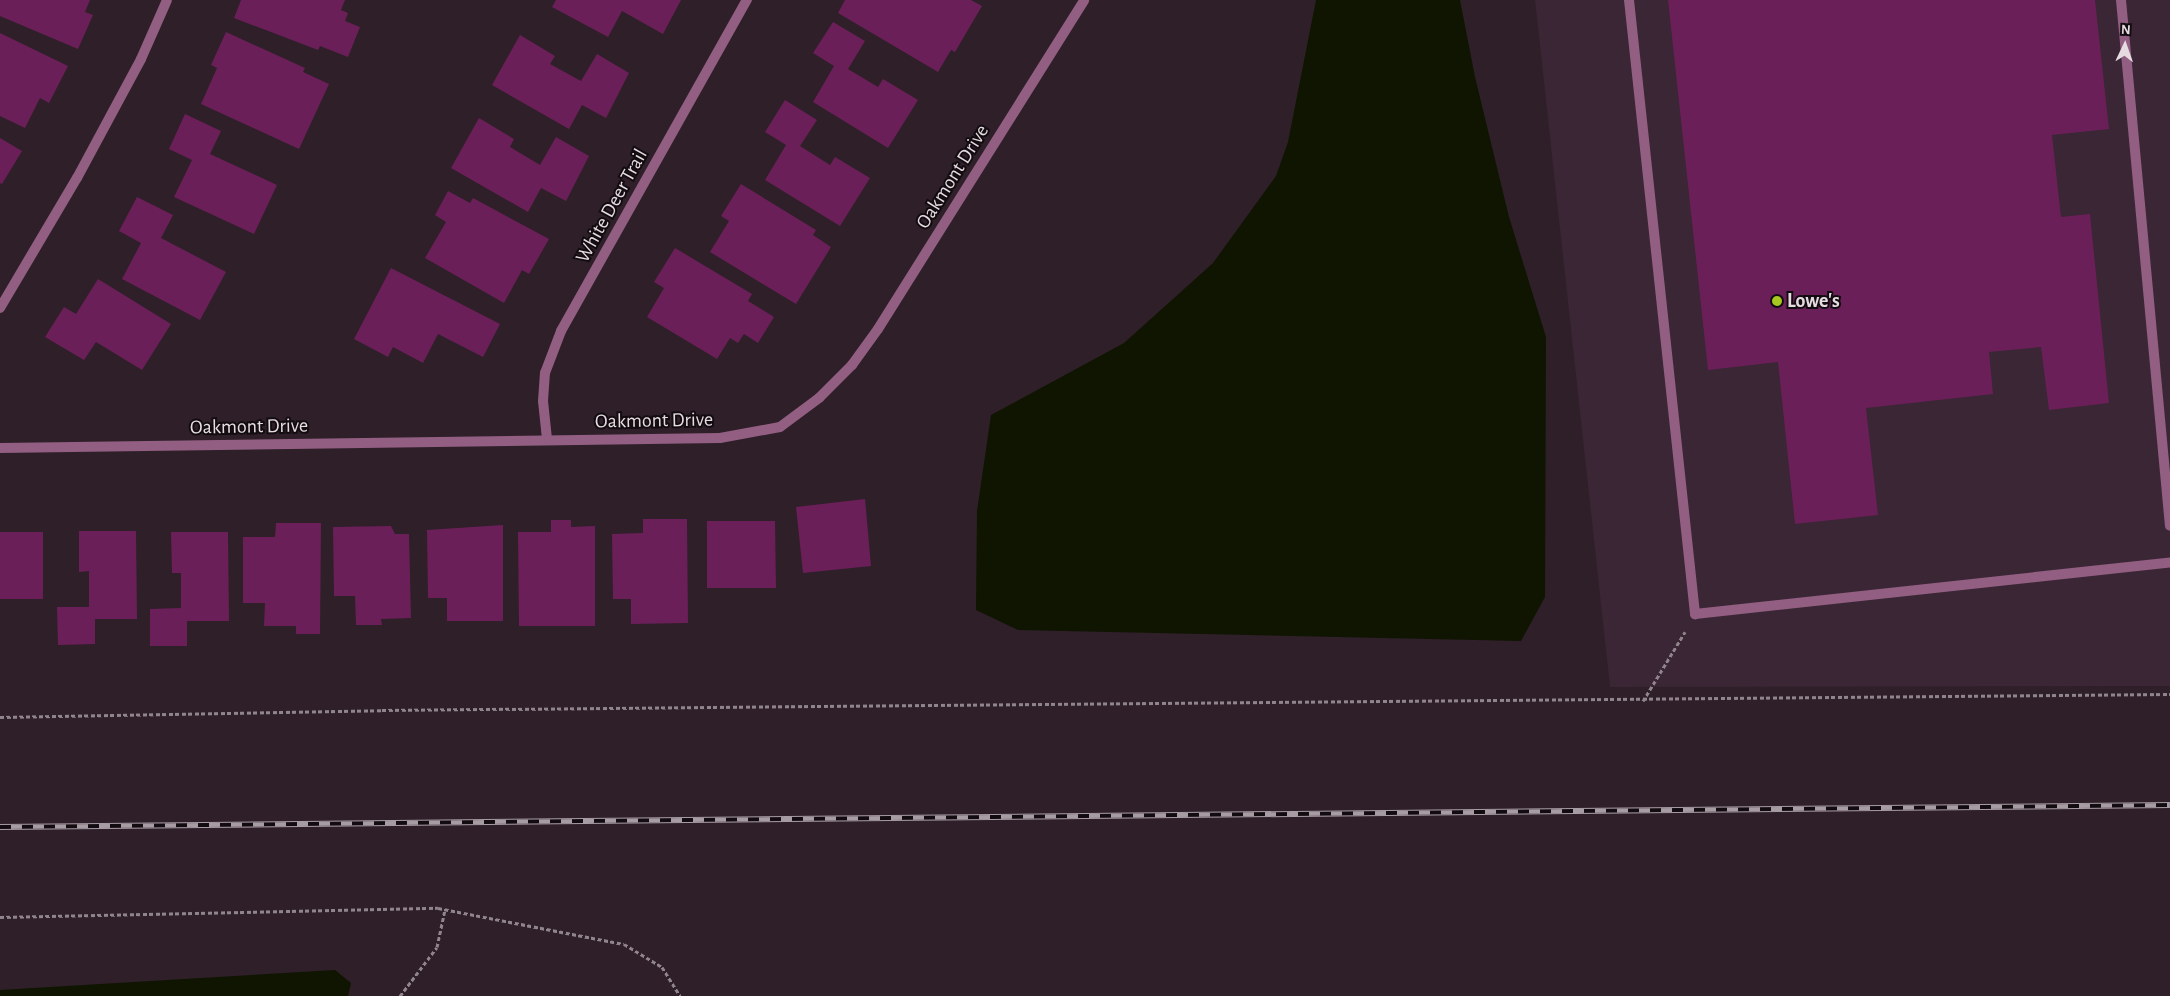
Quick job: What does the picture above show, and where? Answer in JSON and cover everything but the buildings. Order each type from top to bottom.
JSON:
[{"type":"street","points":[[0,308],[100,135],[141,59],[167,0]]},
{"type":"street","name":"White Deer Trail","points":[[547,439],[543,401],[545,373],[561,331],[747,0]]},
{"type":"street","name":"Oakmont Drive","points":[[0,448],[720,438],[780,427],[819,398],[852,365],[878,329],[1084,0]]},
{"type":"street","points":[[1629,0],[1696,614],[2170,562]]},
{"type":"street","points":[[2121,0],[2170,526]]},
{"type":"path","points":[[1643,701],[1696,614]]},
{"type":"path","points":[[0,717],[382,710],[1643,701],[2170,694]]},
{"type":"path","points":[[0,917],[445,909],[624,944],[662,967],[680,996]]},
{"type":"path","points":[[400,996],[437,948],[445,909]]},
{"type":"shaded area","points":[[1316,0],[1460,0],[1475,77],[1509,217],[1546,337],[1545,597],[1521,641],[1018,630],[976,610],[977,511],[991,415],[1124,343],[1213,263],[1276,176],[1288,142]]},
{"type":"shaded area","points":[[1535,0],[2170,0],[2170,686],[1610,687]]},
{"type":"shaded area","points":[[335,970],[351,983],[348,996],[0,996],[0,990]]},
{"type":"railway","points":[[0,827],[2170,805]]},
{"type":"place","name":"Lowe's","points":[[1777,301]]}]
